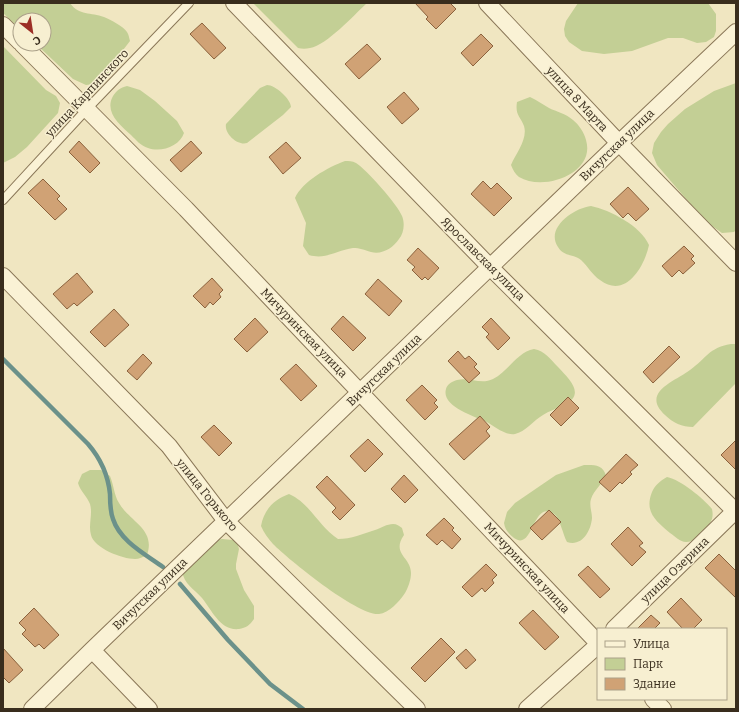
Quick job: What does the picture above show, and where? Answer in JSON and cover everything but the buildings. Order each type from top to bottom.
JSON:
[{"type":"street","name":"Ярославская улица","points":[[234,3],[490,267],[736,511]]},
{"type":"street","name":"улица 8 Марта","points":[[487,3],[618,143],[736,264]]},
{"type":"street","name":"Мичуринская улица","points":[[3,25],[12,34]]},
{"type":"street","name":"Вичугская улица","points":[[32,709],[618,143],[736,32]]},
{"type":"street","name":"Мичуринская улица","points":[[30,52],[186,209],[361,392],[597,643]]},
{"type":"street","name":"улица Горького","points":[[3,276],[169,446],[226,521],[417,709]]},
{"type":"street","name":"улица Озерина","points":[[615,628],[736,511]]},
{"type":"street","points":[[527,709],[597,645]]},
{"type":"street","points":[[92,650],[149,709]]},
{"type":"street","points":[[654,700],[663,709]]},
{"type":"lane","name":"улица Карпинского","points":[[3,200],[87,109],[189,3]]},
{"type":"green space","points":[[3,3],[70,3],[81,12],[99,15],[117,23],[127,32],[130,41],[120,54],[114,67],[106,76],[94,84],[86,85],[73,79],[44,52],[52,52],[52,12],[12,12],[12,21],[3,13]]},
{"type":"green space","points":[[253,3],[367,3],[332,36],[317,46],[304,49],[298,48]]},
{"type":"green space","points":[[578,3],[708,3],[716,14],[716,31],[714,37],[706,42],[697,43],[683,38],[668,38],[632,51],[604,54],[582,51],[569,42],[565,36],[564,29],[566,21]]},
{"type":"green space","points":[[3,46],[46,90],[56,96],[60,103],[58,113],[27,147],[15,157],[3,163]]},
{"type":"green space","points":[[736,83],[736,230],[734,232],[722,233],[705,221],[657,165],[652,153],[654,143],[661,132],[685,109],[714,91]]},
{"type":"green space","points":[[267,85],[274,87],[282,93],[288,100],[291,107],[247,143],[240,143],[236,141],[227,132],[226,124],[260,88]]},
{"type":"green space","points":[[127,86],[140,90],[155,101],[177,121],[184,133],[179,142],[159,150],[148,148],[139,143],[114,118],[110,107],[113,96],[121,88]]},
{"type":"green space","points":[[530,97],[570,118],[581,129],[586,140],[587,152],[583,162],[576,170],[554,181],[529,181],[519,177],[511,165],[521,146],[525,131],[517,113],[517,102]]},
{"type":"green space","points":[[345,161],[356,163],[361,167],[388,196],[402,216],[404,225],[402,234],[394,245],[383,252],[375,253],[353,248],[326,256],[309,255],[303,246],[306,223],[295,198],[298,192],[309,181],[331,167]]},
{"type":"green space","points":[[591,206],[616,215],[632,225],[645,238],[649,245],[643,263],[638,271],[632,278],[618,286],[609,285],[600,280],[581,260],[560,250],[555,240],[555,233],[563,220],[577,211]]},
{"type":"green space","points":[[731,344],[736,344],[736,383],[693,427],[681,425],[668,418],[658,407],[656,400],[658,394],[663,388],[696,366],[712,351]]},
{"type":"green space","points":[[534,349],[544,353],[552,361],[571,382],[575,392],[574,397],[569,402],[543,415],[519,433],[511,434],[503,432],[485,421],[459,410],[448,400],[446,389],[452,382],[462,379],[489,381],[499,376],[523,354]]},
{"type":"green space","points":[[584,465],[595,465],[600,467],[605,472],[606,476],[590,501],[592,518],[590,528],[585,537],[577,542],[567,542],[556,516],[547,511],[541,513],[526,538],[521,540],[514,538],[509,533],[505,528],[504,523],[507,512],[515,503],[556,475]]},
{"type":"green space","points":[[90,470],[101,470],[110,476],[119,503],[145,532],[149,546],[147,555],[141,558],[130,559],[109,552],[93,540],[90,531],[90,504],[80,489],[78,483],[82,474]]},
{"type":"green space","points":[[667,477],[679,482],[691,490],[712,509],[712,520],[702,534],[692,541],[684,542],[678,539],[656,520],[650,511],[649,505],[653,490],[658,483]]},
{"type":"green space","points":[[289,494],[303,503],[325,528],[338,539],[357,536],[391,524],[396,524],[402,528],[404,535],[400,547],[410,568],[411,576],[405,593],[394,606],[386,612],[379,614],[369,612],[356,606],[324,586],[273,544],[261,526],[262,520],[270,506],[278,499]]},
{"type":"green space","points":[[222,539],[237,542],[239,549],[236,569],[244,590],[254,606],[254,619],[248,626],[241,629],[232,629],[227,627],[217,619],[202,598],[187,583],[183,576],[182,571],[217,540]]},
{"type":"waterway","points":[[3,359],[93,450],[106,473],[110,494],[111,513],[116,527],[121,534],[141,552],[163,567]]},
{"type":"waterway","points":[[180,584],[228,640],[270,684],[303,709]]}]
